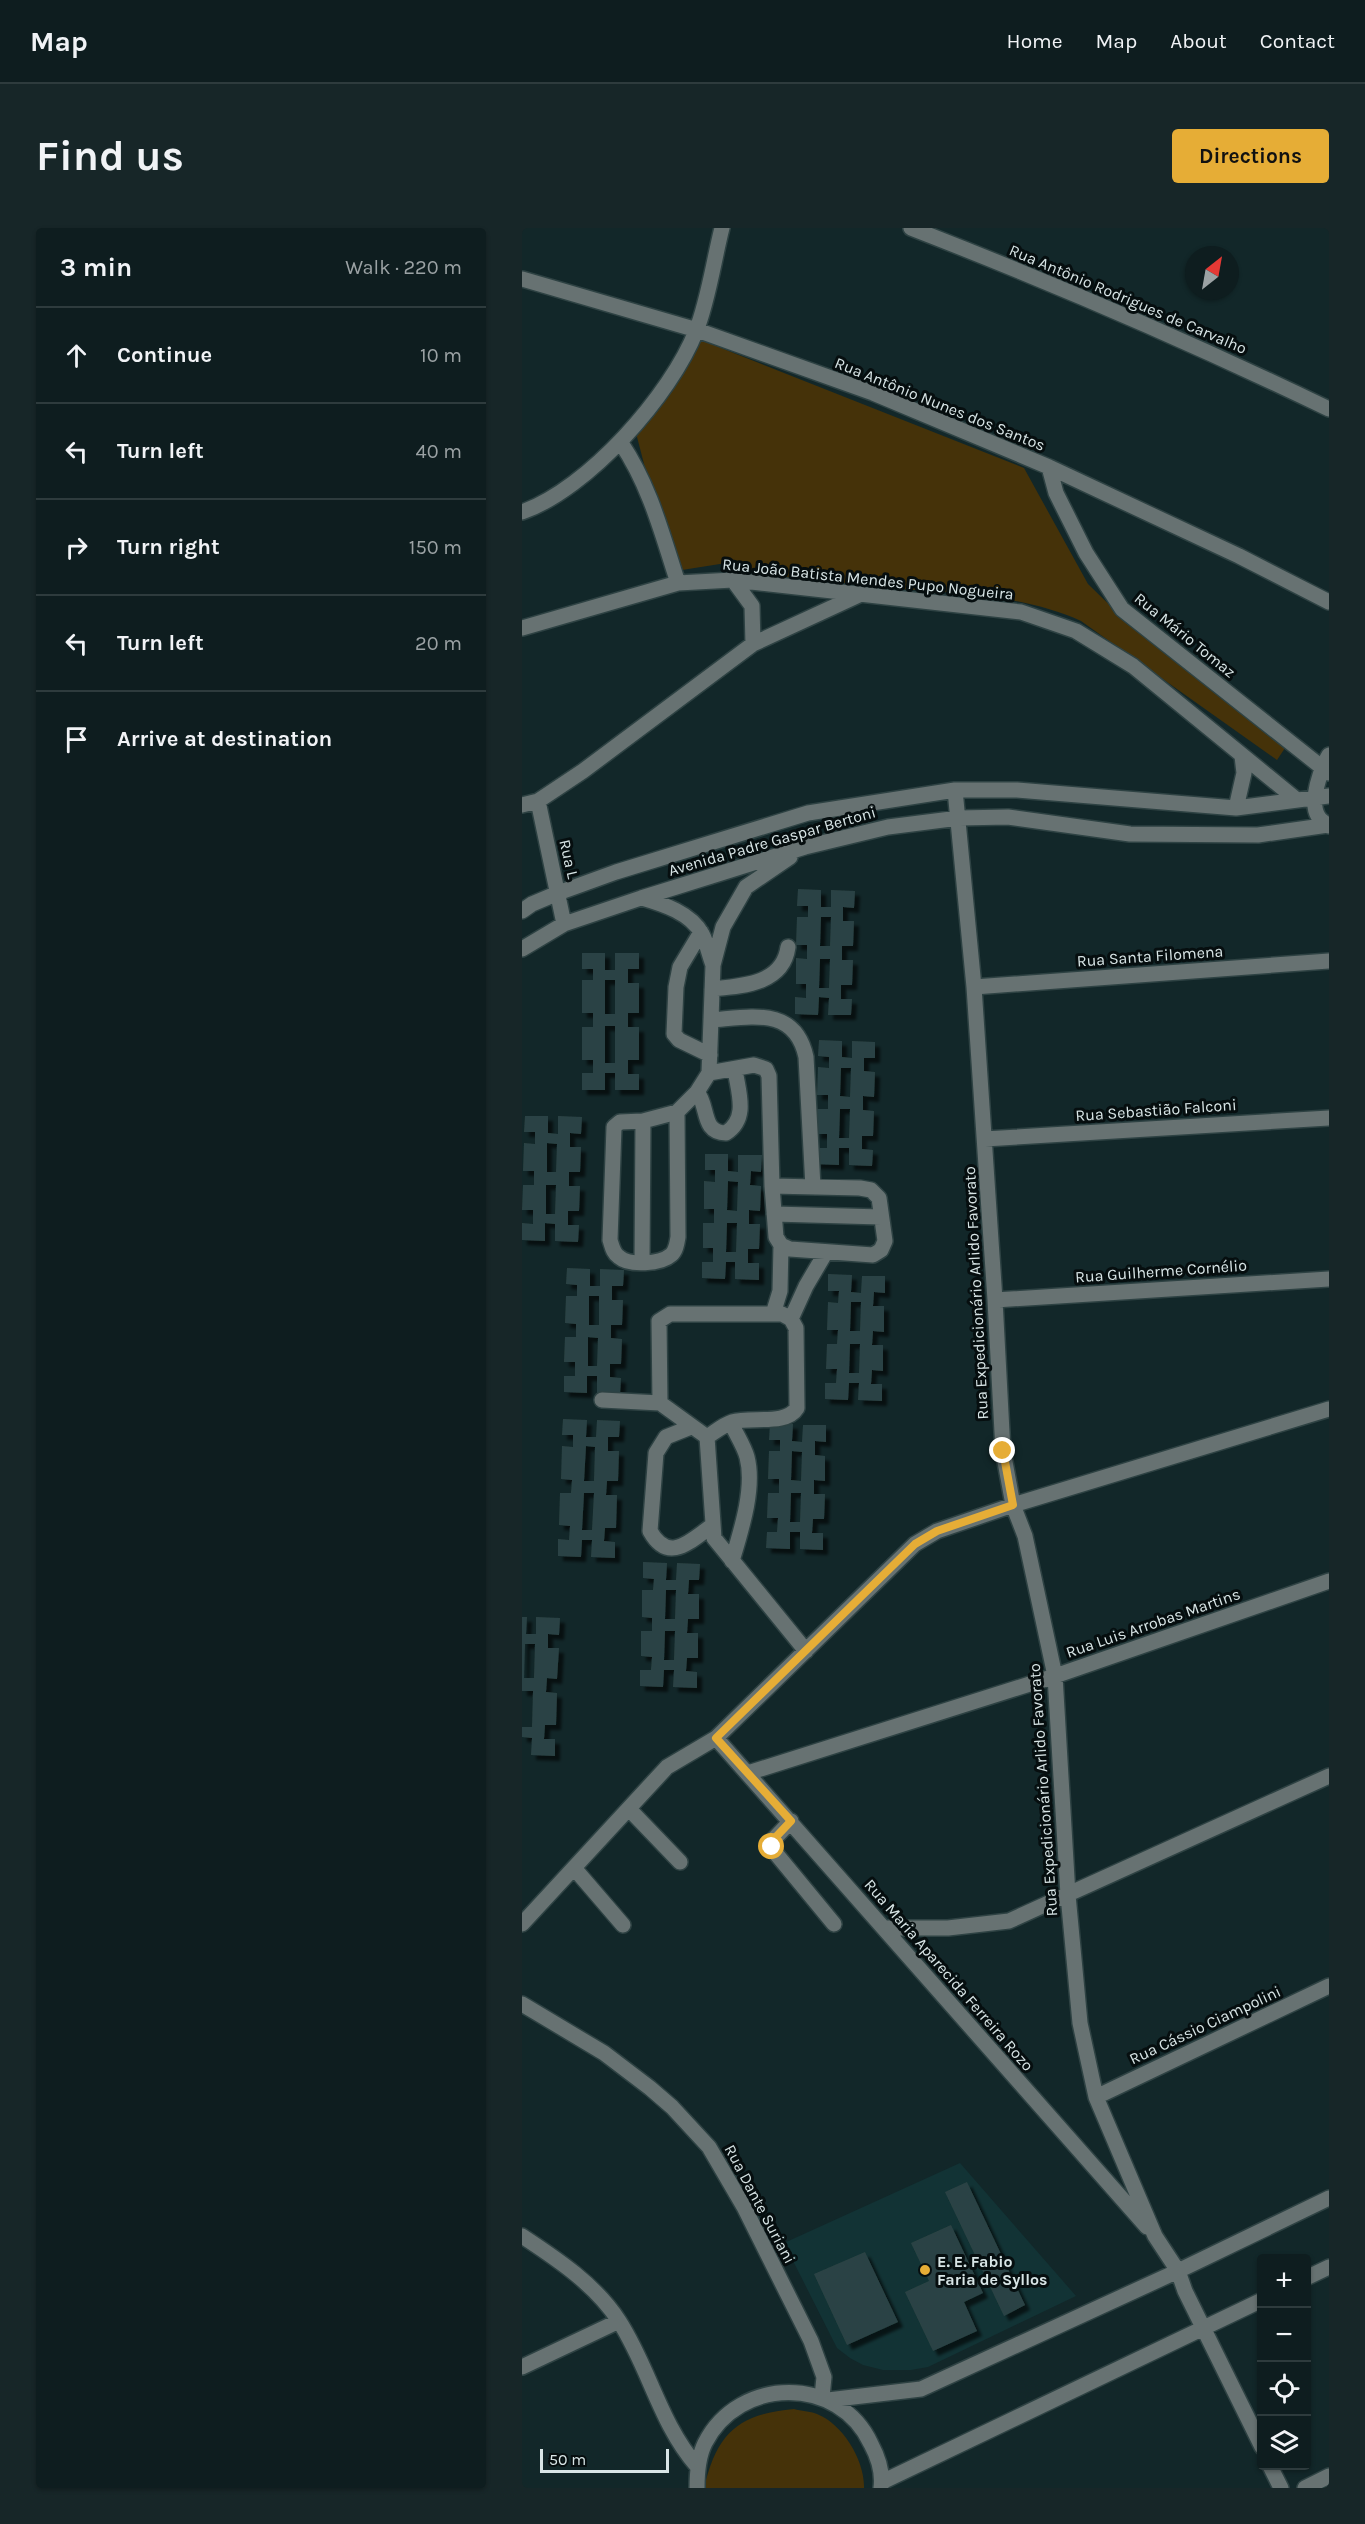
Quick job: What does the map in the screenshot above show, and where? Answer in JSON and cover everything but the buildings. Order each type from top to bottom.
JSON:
[{"type":"street","points":[[522,512],[535,508],[581,477],[621,443],[674,375],[697,330],[722,228]]},
{"type":"street","name":"Rua Antônio Rodrigues de Carvalho","points":[[911,228],[1148,324],[1329,409]]},
{"type":"street","name":"Rua Antônio Nunes dos Santos","points":[[522,279],[697,330],[873,393],[1049,467],[1239,556],[1329,602]]},
{"type":"street","points":[[621,443],[637,467],[654,506],[678,584]]},
{"type":"street","name":"Rua Mário Tomaz","points":[[1049,467],[1056,493],[1086,553],[1122,609],[1326,765],[1322,797]]},
{"type":"street","points":[[734,580],[752,606],[753,644]]},
{"type":"street","name":"Rua João Batista Mendes Pupo Nogueira","points":[[522,628],[678,584],[734,580],[1021,612],[1076,631],[1133,666],[1297,800]]},
{"type":"street","points":[[522,805],[538,801],[753,644],[859,595]]},
{"type":"street","points":[[1236,808],[1244,773],[1242,756]]},
{"type":"street","name":"Avenida Padre Gaspar Bertoni","points":[[522,911],[558,893],[626,869],[808,813],[954,790],[1017,790],[1236,808],[1322,797]]},
{"type":"street","name":"Rua Expedicionário Arlido Favorato","points":[[954,790],[959,818],[974,987],[1003,1451],[1013,1505],[1025,1536],[1055,1676],[1068,1895],[1080,2023],[1096,2097],[1155,2236],[1178,2271],[1203,2328],[1257,2437]]},
{"type":"street","points":[[1322,797],[1315,809],[1318,817],[1329,825]]},
{"type":"street","name":"Rua L","points":[[538,801],[564,924]]},
{"type":"street","name":"Avenida Padre Gaspar Bertoni","points":[[522,949],[564,924],[641,898],[805,847],[888,826],[959,818],[1008,817],[1130,834],[1258,835],[1329,825]]},
{"type":"street","points":[[676,1112],[678,1237],[676,1247],[671,1255],[662,1259],[629,1262],[619,1258],[610,1240],[614,1127],[620,1122],[643,1121],[676,1112],[697,1092],[709,1073],[713,965],[723,927],[747,886],[805,847]]},
{"type":"street","points":[[641,898],[665,904],[685,916],[701,932],[713,965]]},
{"type":"street","points":[[701,932],[680,967],[676,987],[674,1034],[679,1040],[710,1055]]},
{"type":"street","points":[[712,989],[744,986],[772,975],[782,968],[788,947]]},
{"type":"street","name":"Rua Santa Filomena","points":[[974,987],[1329,961]]},
{"type":"street","points":[[711,1020],[765,1016],[794,1029],[802,1040],[806,1057],[813,1187]]},
{"type":"street","points":[[709,1073],[754,1065],[766,1070],[769,1076],[772,1186],[776,1237],[781,1245],[789,1249],[873,1255],[881,1250],[885,1241],[879,1198],[872,1190],[772,1186]]},
{"type":"street","points":[[697,1092],[701,1097],[709,1127],[717,1133],[726,1133],[738,1121],[741,1112],[735,1069]]},
{"type":"street","name":"Rua Sebastião Falconi","points":[[985,1139],[1329,1118]]},
{"type":"street","points":[[642,1262],[643,1121]]},
{"type":"street","points":[[774,1214],[881,1217]]},
{"type":"street","points":[[773,1314],[780,1291],[781,1245]]},
{"type":"street","points":[[791,1319],[806,1286],[826,1252]]},
{"type":"street","name":"Rua Guilherme Cornélio","points":[[995,1300],[1329,1279]]},
{"type":"street","points":[[660,1403],[659,1321],[670,1314],[782,1314],[791,1319],[796,1328],[797,1408],[793,1414],[786,1418],[745,1419],[730,1423],[707,1437]]},
{"type":"street","points":[[602,1400],[660,1403],[707,1437]]},
{"type":"street","points":[[522,1924],[667,1767],[716,1738],[915,1544],[937,1531],[1013,1505],[1329,1409]]},
{"type":"street","points":[[730,1423],[747,1457],[749,1473],[745,1519],[732,1561]]},
{"type":"street","points":[[692,1427],[666,1437],[656,1453],[650,1531],[656,1542],[666,1548],[679,1549],[713,1525]]},
{"type":"street","points":[[707,1437],[714,1538],[806,1651]]},
{"type":"street","name":"Rua Luis Arrobas Martins","points":[[748,1773],[1055,1676],[1329,1581]]},
{"type":"street","name":"Rua Maria Aparecida Ferreira Rozo","points":[[716,1738],[1155,2236]]},
{"type":"street","points":[[884,1928],[948,1928],[1009,1921],[1329,1776]]},
{"type":"street","points":[[629,1809],[680,1862]]},
{"type":"street","points":[[791,1821],[773,1840],[772,1850],[834,1924]]},
{"type":"street","points":[[574,1868],[623,1925]]},
{"type":"street","name":"Rua Cássio Ciampolini","points":[[1096,2097],[1329,1986]]},
{"type":"street","name":"Rua Dante Suriani","points":[[522,2004],[604,2053],[650,2088],[672,2107],[709,2147],[744,2207],[811,2341],[824,2377],[825,2399]]},
{"type":"street","points":[[825,2399],[921,2389],[1178,2271],[1329,2198]]},
{"type":"street","points":[[522,2236],[576,2275],[619,2320],[681,2448],[698,2466]]},
{"type":"street","points":[[1311,2276],[1329,2268]]},
{"type":"street","points":[[697,2488],[698,2466],[705,2444],[717,2425],[734,2409],[754,2397],[776,2392],[800,2392],[825,2399],[849,2414],[866,2433],[877,2456],[881,2485],[1257,2302]]},
{"type":"street","points":[[522,2367],[619,2320]]},
{"type":"street","points":[[1272,2470],[1281,2488]]},
{"type":"street","points":[[1305,2488],[1329,2476]]},
{"type":"shaded area","points":[[701,340],[1024,468],[1088,584],[1125,620],[1287,745],[1277,760],[1081,621],[1055,611],[972,594],[859,586],[836,581],[815,583],[720,564],[682,570],[665,545],[636,433]]},
{"type":"shaded area","name":"E. E. Fabio Faria de Syllos","points":[[960,2163],[1076,2296],[928,2367],[911,2370],[883,2370],[863,2365],[837,2348],[784,2243]]},
{"type":"shaded area","points":[[794,2409],[811,2412],[827,2419],[844,2435],[861,2466],[864,2488],[704,2488],[716,2453],[723,2440],[733,2430],[758,2416]]},
{"type":"place","name":"E. E. Fabio Faria de Syllos","points":[[925,2270]]},
{"type":"route","points":[[772,1847],[773,1840],[791,1821],[716,1738],[915,1544],[937,1531],[1013,1505],[1003,1451]]}]
